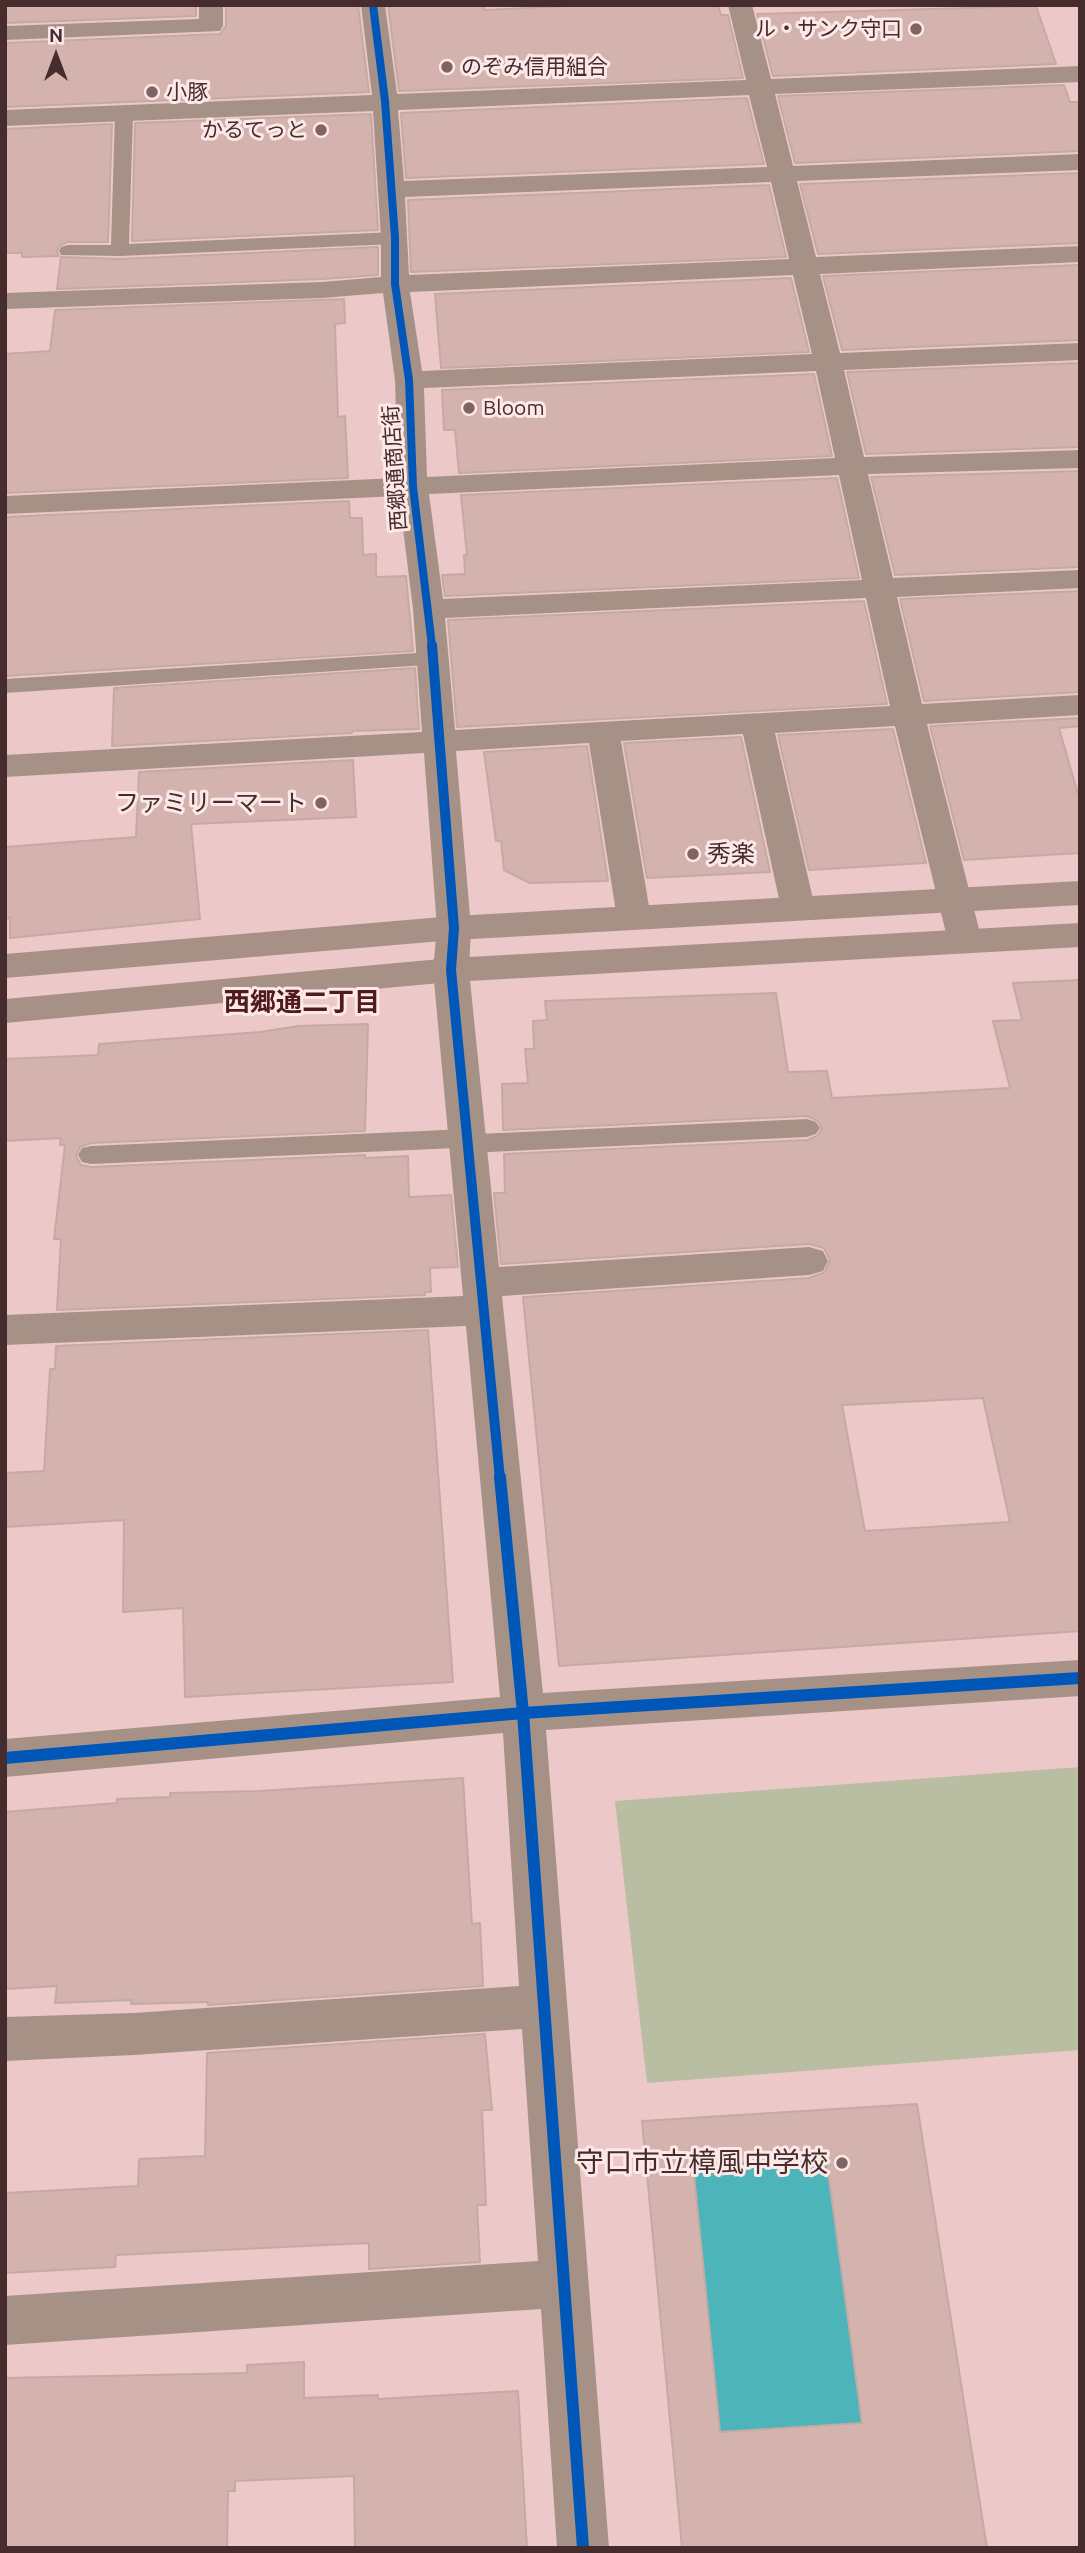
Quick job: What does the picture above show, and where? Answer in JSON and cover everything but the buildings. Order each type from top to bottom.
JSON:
[{"type":"street","points":[[5,33],[211,26],[211,5]]},
{"type":"street","name":"西郷通商店街","points":[[373,5],[385,101],[395,238],[395,284],[409,380],[412,487],[429,609],[440,739],[454,928],[451,970],[523,1713],[583,2548]]},
{"type":"street","points":[[740,5],[828,362],[908,713],[965,941]]},
{"type":"street","points":[[5,118],[1080,74]]},
{"type":"street","points":[[390,190],[1080,162]]},
{"type":"street","points":[[5,301],[322,290],[395,284],[1080,254]]},
{"type":"street","points":[[409,380],[1080,351]]},
{"type":"street","points":[[5,505],[851,466],[1080,459]]},
{"type":"street","points":[[429,609],[1080,579]]},
{"type":"street","points":[[5,766],[908,713],[1078,712]]},
{"type":"street","points":[[756,722],[798,908]]},
{"type":"street","points":[[603,730],[634,918]]},
{"type":"street","points":[[5,966],[454,928],[1080,893]]},
{"type":"street","points":[[5,1010],[451,970],[1080,935]]},
{"type":"street","points":[[5,1330],[482,1297],[809,1261]]},
{"type":"street","points":[[5,1758],[523,1713],[1080,1678]]},
{"type":"street","points":[[5,2039],[134,2034],[542,2006]]},
{"type":"street","points":[[5,2321],[563,2283]]},
{"type":"lane","points":[[120,250],[124,114]]},
{"type":"lane","points":[[68,251],[395,238]]},
{"type":"lane","points":[[5,686],[433,659]]},
{"type":"lane","points":[[91,1156],[807,1128]]},
{"type":"green space","points":[[1080,1767],[1080,2050],[647,2083],[615,1801]]},
{"type":"water","points":[[826,2156],[862,2423],[720,2432],[693,2164]]},
{"type":"cycle path","points":[[373,5],[385,101],[395,238],[395,284],[409,380],[413,487],[429,609],[454,928],[451,970],[523,1713],[583,2548]]},
{"type":"cycle path","points":[[5,1758],[523,1713],[1080,1678]]},
{"type":"place","name":"ル・サンク守口","points":[[916,29]]},
{"type":"place","name":"のぞみ信用組合","points":[[447,67]]},
{"type":"place","name":"小豚","points":[[152,92]]},
{"type":"place","name":"かるてっと","points":[[321,130]]},
{"type":"place","name":"Bloom","points":[[469,408]]},
{"type":"place","name":"ファミリーマート","points":[[321,803]]},
{"type":"place","name":"秀楽","points":[[693,854]]},
{"type":"place","name":"守口市立樟風中学校","points":[[842,2163]]},
{"type":"district","name":"西郷通二丁目","points":[[302,1002]]}]
